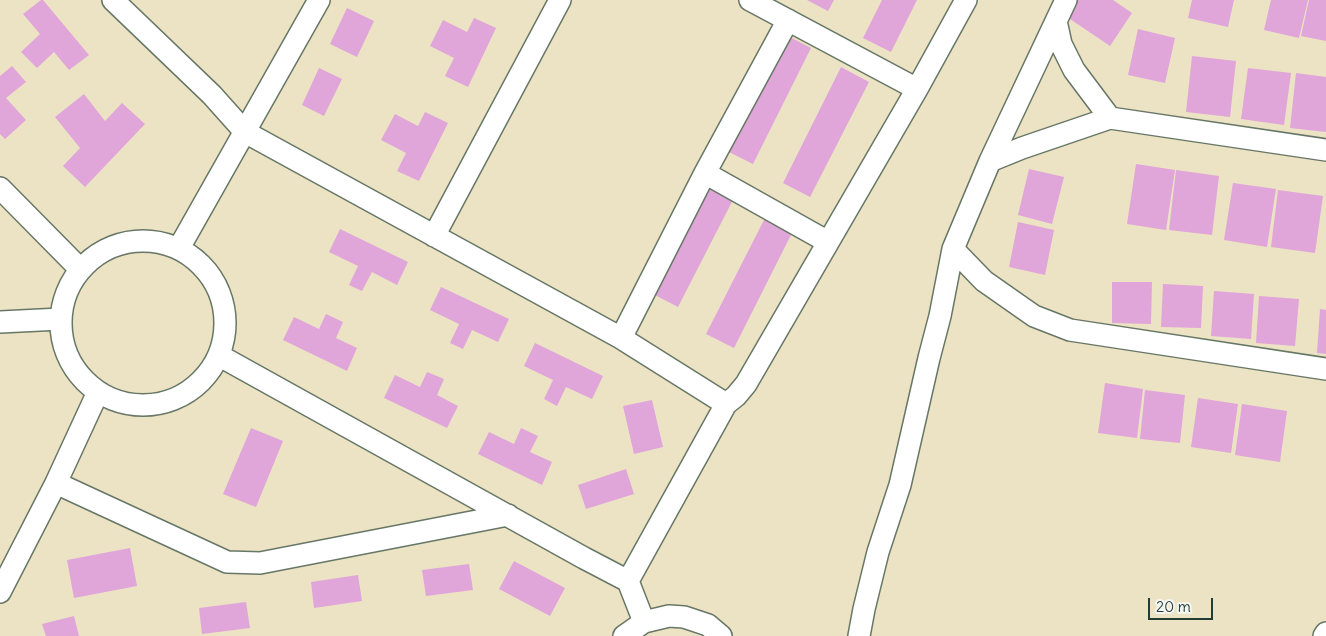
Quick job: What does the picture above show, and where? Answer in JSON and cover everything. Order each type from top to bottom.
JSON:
[{"type":"street","points":[[113,0],[212,95],[246,132],[621,338],[726,404]]},
{"type":"street","points":[[179,248],[319,0]]},
{"type":"street","points":[[434,236],[560,0]]},
{"type":"street","points":[[750,0],[917,89]]},
{"type":"street","points":[[628,581],[726,404],[746,384],[917,89],[966,0]]},
{"type":"street","points":[[859,636],[878,552],[900,485],[940,316],[953,250],[990,161],[1066,0]]},
{"type":"street","points":[[621,338],[705,173],[788,20]]},
{"type":"street","points":[[1056,21],[1061,44],[1074,70],[1110,118]]},
{"type":"street","points":[[990,161],[1110,118],[1326,150]]},
{"type":"street","points":[[705,173],[828,242]]},
{"type":"street","points":[[0,188],[80,269]]},
{"type":"street","points":[[153,241],[179,248],[200,263],[216,282],[224,306],[226,332],[220,356],[207,376],[189,392],[167,402],[143,406],[120,402],[98,392],[77,373],[64,347],[60,319],[66,292],[80,269],[100,252],[126,242],[153,241]]},
{"type":"street","points":[[953,250],[984,282],[1026,311],[1070,330],[1326,369]]},
{"type":"street","points":[[0,322],[60,319]]},
{"type":"street","points":[[220,356],[628,581],[644,622]]},
{"type":"street","points":[[0,592],[56,483],[98,392]]},
{"type":"street","points":[[56,483],[227,562],[260,563],[508,515]]},
{"type":"street","points":[[624,636],[644,622],[669,616],[684,617],[708,625],[721,636]]},
{"type":"building","points":[[43,0],[89,55],[69,70],[54,52],[37,68],[21,52],[40,34],[23,14]]},
{"type":"building","points":[[807,0],[834,0],[828,11]]},
{"type":"building","points":[[882,0],[917,0],[891,52],[863,38]]},
{"type":"building","points":[[1078,0],[1113,0],[1132,13],[1110,46],[1067,17]]},
{"type":"building","points":[[1192,0],[1234,0],[1228,27],[1188,18]]},
{"type":"building","points":[[1271,0],[1308,0],[1299,38],[1264,30]]},
{"type":"building","points":[[1309,0],[1326,0],[1326,41],[1301,36]]},
{"type":"building","points":[[347,8],[374,21],[357,57],[330,44]]},
{"type":"building","points":[[474,18],[496,28],[468,87],[445,76],[454,58],[430,46],[443,20],[467,32]]},
{"type":"building","points":[[1138,29],[1175,38],[1165,83],[1128,75]]},
{"type":"building","points":[[784,34],[811,48],[753,164],[725,150]]},
{"type":"building","points":[[1192,56],[1236,61],[1230,117],[1186,112]]},
{"type":"building","points":[[12,66],[26,82],[6,98],[26,120],[5,139],[0,134],[0,76]]},
{"type":"building","points":[[841,67],[869,82],[810,197],[783,183]]},
{"type":"building","points":[[319,68],[342,79],[324,116],[302,105]]},
{"type":"building","points":[[1248,68],[1291,73],[1284,125],[1241,119]]},
{"type":"building","points":[[1296,73],[1326,77],[1326,132],[1290,128]]},
{"type":"building","points":[[84,94],[105,121],[122,103],[145,124],[85,187],[63,166],[80,148],[55,117]]},
{"type":"building","points":[[425,112],[448,123],[419,181],[397,171],[406,153],[381,140],[395,114],[418,126]]},
{"type":"building","points":[[1136,164],[1175,170],[1166,230],[1127,224]]},
{"type":"building","points":[[1029,169],[1064,177],[1052,224],[1018,215]]},
{"type":"building","points":[[1176,170],[1219,176],[1212,235],[1169,230]]},
{"type":"building","points":[[709,178],[737,192],[678,307],[651,293]]},
{"type":"building","points":[[1233,183],[1276,189],[1267,247],[1224,240]]},
{"type":"building","points":[[1278,190],[1323,196],[1315,253],[1271,247]]},
{"type":"building","points":[[765,218],[792,233],[734,348],[706,334]]},
{"type":"building","points":[[1018,222],[1054,230],[1045,275],[1009,267]]},
{"type":"building","points":[[340,229],[408,262],[397,285],[372,272],[362,291],[349,285],[358,266],[329,252]]},
{"type":"building","points":[[1112,282],[1152,282],[1151,324],[1112,323]]},
{"type":"building","points":[[1163,284],[1203,286],[1201,328],[1161,327]]},
{"type":"building","points":[[441,287],[509,319],[498,342],[472,330],[463,349],[450,343],[459,324],[430,310]]},
{"type":"building","points":[[1214,291],[1254,294],[1251,339],[1211,336]]},
{"type":"building","points":[[1259,296],[1299,299],[1295,346],[1256,343]]},
{"type":"building","points":[[1320,309],[1326,310],[1326,354],[1317,353]]},
{"type":"building","points":[[326,314],[343,322],[336,338],[357,348],[347,371],[283,340],[294,317],[319,329]]},
{"type":"building","points":[[535,343],[603,376],[592,399],[566,387],[557,406],[544,399],[553,380],[524,366]]},
{"type":"building","points":[[427,372],[444,379],[437,395],[458,406],[447,428],[384,398],[395,375],[420,387]]},
{"type":"building","points":[[1105,383],[1143,389],[1137,438],[1098,433]]},
{"type":"building","points":[[1145,390],[1185,395],[1180,443],[1140,439]]},
{"type":"building","points":[[1198,398],[1238,404],[1231,453],[1191,447]]},
{"type":"building","points":[[652,400],[663,447],[634,454],[623,406]]},
{"type":"building","points":[[1242,404],[1287,411],[1280,462],[1235,455]]},
{"type":"building","points":[[251,428],[283,441],[256,507],[223,494]]},
{"type":"building","points":[[521,428],[538,436],[530,452],[552,462],[542,485],[478,454],[489,432],[514,444]]},
{"type":"building","points":[[626,469],[634,494],[586,509],[578,485]]},
{"type":"building","points":[[130,548],[137,586],[74,598],[67,560]]},
{"type":"building","points":[[514,561],[565,588],[550,616],[499,589]]},
{"type":"building","points":[[469,564],[473,590],[426,596],[422,570]]},
{"type":"building","points":[[358,575],[362,601],[314,608],[311,582]]},
{"type":"building","points":[[246,602],[250,628],[202,634],[199,608]]},
{"type":"building","points":[[74,616],[79,636],[46,636],[42,624]]}]
